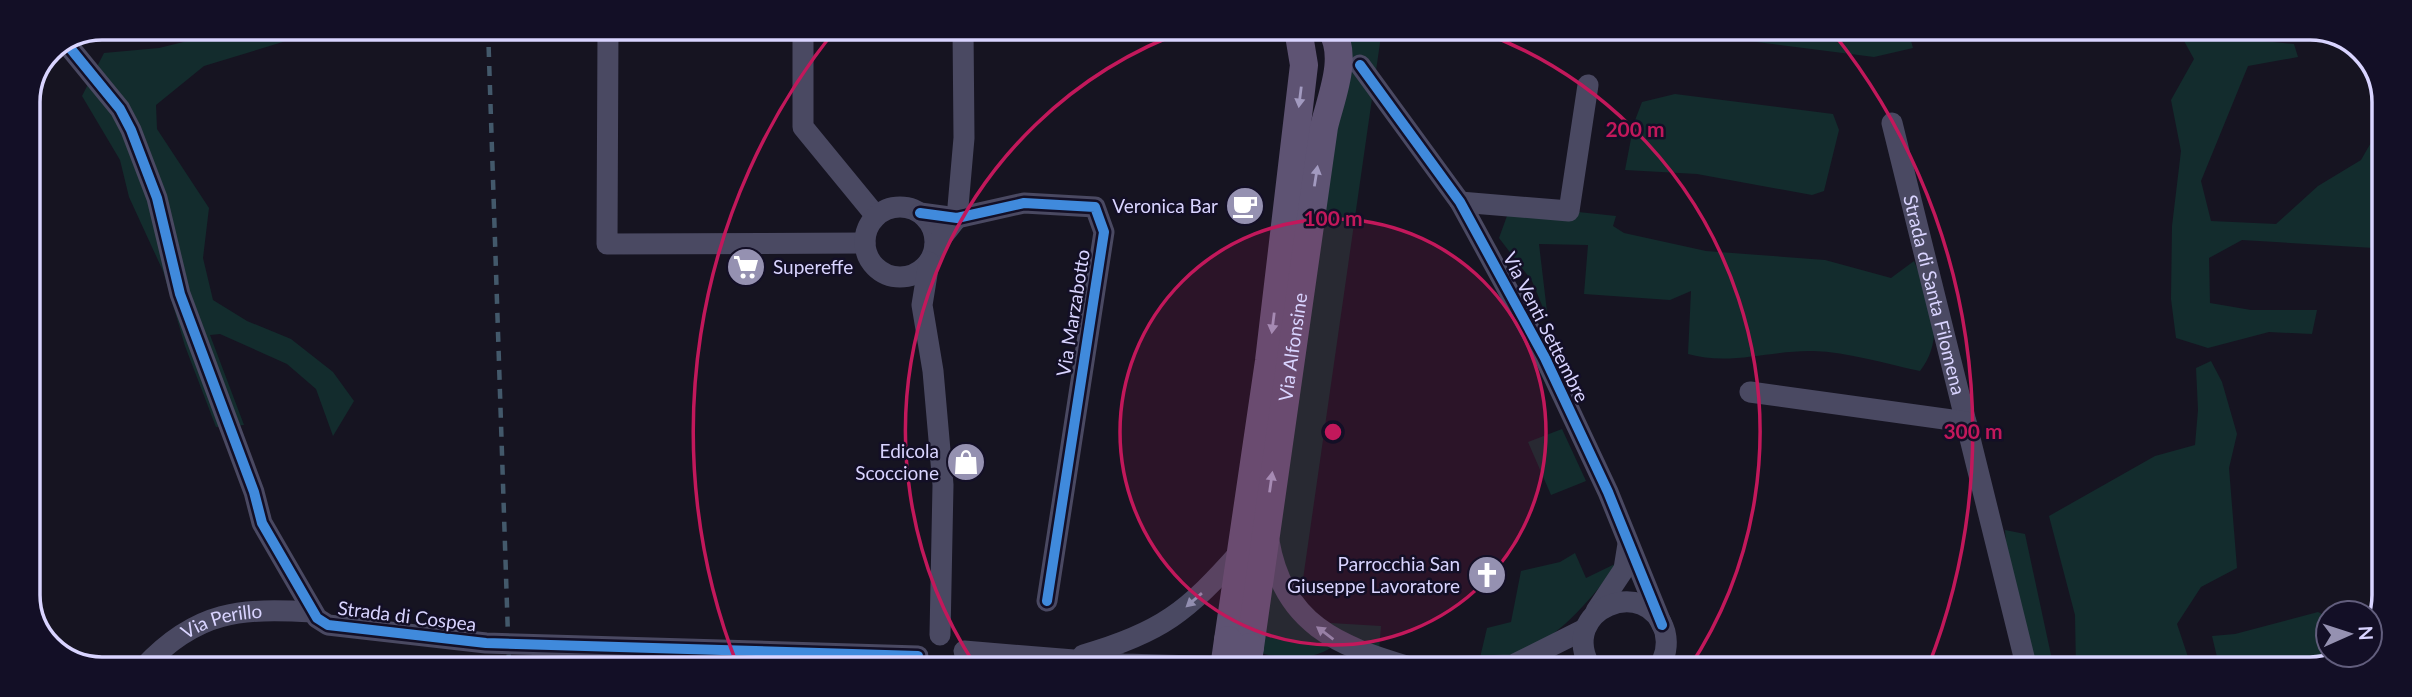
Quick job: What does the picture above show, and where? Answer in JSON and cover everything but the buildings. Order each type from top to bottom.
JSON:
[{"type":"main road","name":"Via Alfonsine","points":[[1241,652],[1241,551],[1269,361],[1304,65],[1300,40]]},
{"type":"main road","name":"Via Alfonsine","points":[[1241,652],[1267,514],[1324,127],[1349,66],[1338,40]]},
{"type":"street","points":[[608,40],[607,243],[865,243]]},
{"type":"street","points":[[803,40],[803,127],[876,216],[866,233],[867,254],[881,272],[902,278],[913,275],[932,254],[957,218],[964,138],[963,40]]},
{"type":"street","name":"Strada di Cospea","points":[[71,49],[120,109],[131,130],[157,198],[180,295],[254,492],[262,523],[313,612],[328,625],[486,643],[805,657]]},
{"type":"street","points":[[1304,65],[1325,61],[1349,66]]},
{"type":"street","name":"Via Venti Settembre","points":[[1349,66],[1460,202],[1545,358],[1628,542],[1673,657]]},
{"type":"street","points":[[1460,202],[1569,211],[1588,85]]},
{"type":"street","name":"Strada di Santa Filomena","points":[[1892,123],[2024,657]]},
{"type":"street","name":"Via Marzabotto","points":[[876,216],[897,207],[957,218],[1024,203],[1096,207],[1104,232],[1047,601]]},
{"type":"street","points":[[920,213],[933,231],[932,254],[922,305],[933,371],[943,485],[940,635]]},
{"type":"street","points":[[902,278],[922,305]]},
{"type":"street","points":[[1750,392],[1966,422]]},
{"type":"street","points":[[1267,514],[1269,544],[1279,580],[1292,602],[1320,631],[1341,644],[1380,657]]},
{"type":"street","points":[[1585,657],[1583,643],[1589,623],[1624,569],[1628,542]]},
{"type":"street","points":[[1077,657],[1123,644],[1165,624],[1212,583],[1241,551]]},
{"type":"street","points":[[1527,657],[1589,623],[1613,603],[1636,603],[1647,608],[1664,631],[1666,650],[1663,657]]},
{"type":"street","name":"Via Perillo","points":[[156,657],[183,634],[215,617],[254,609],[313,612]]},
{"type":"street","points":[[920,657],[923,644],[940,635],[957,641],[962,657]]},
{"type":"green space","points":[[191,40],[289,40],[204,66],[156,105],[157,129],[209,208],[203,258],[213,300],[247,321],[291,339],[333,372],[354,401],[333,436],[316,389],[287,364],[220,334],[210,335],[244,425],[216,427],[185,346],[163,271],[129,197],[120,160],[82,96],[104,53],[159,48]]},
{"type":"green space","points":[[1348,40],[1380,40],[1297,621],[1381,626],[1378,657],[1361,657],[1332,647],[1305,657],[1276,656],[1257,652]]},
{"type":"green space","points":[[1742,40],[1911,40],[1913,48],[1874,57]]},
{"type":"green space","points":[[2184,40],[2253,40],[2294,44],[2298,57],[2248,66],[2201,181],[2211,221],[2276,224],[2318,186],[2361,160],[2372,141],[2372,248],[2242,240],[2209,258],[2210,303],[2251,310],[2317,310],[2312,334],[2269,332],[2208,348],[2176,338],[2171,299],[2172,226],[2181,151],[2171,100],[2194,59]]},
{"type":"green space","points":[[1675,94],[1833,114],[1839,130],[1824,191],[1812,195],[1697,174],[1625,170],[1634,123],[1642,102]]},
{"type":"green space","points":[[1569,211],[1616,216],[1613,226],[1624,233],[1706,251],[1825,260],[1891,278],[1914,261],[1933,316],[1933,344],[1928,358],[1920,371],[1853,356],[1813,351],[1735,358],[1688,354],[1691,291],[1670,300],[1584,294],[1588,245],[1539,244],[1548,320],[1532,281],[1499,238],[1507,216]]},
{"type":"green space","points":[[2211,361],[2222,382],[2237,434],[2229,468],[2237,568],[2201,587],[2177,624],[2188,657],[2076,657],[2075,615],[2049,516],[2155,456],[2195,445],[2198,410],[2196,368]]},
{"type":"green space","points":[[1562,429],[1586,481],[1551,495],[1528,442]]},
{"type":"green space","points":[[2005,530],[2025,534],[2051,657],[2031,657],[2008,570]]},
{"type":"green space","points":[[1575,553],[1586,578],[1617,563],[1587,602],[1563,626],[1536,646],[1510,657],[1480,657],[1487,628],[1511,622],[1521,571],[1560,562]]},
{"type":"green space","points":[[2314,613],[2314,657],[2217,657],[2212,636],[2235,634]]},
{"type":"railway","points":[[488,40],[509,657]]},
{"type":"cycle path","points":[[71,49],[120,109],[131,130],[157,198],[180,294],[254,492],[262,523],[317,618],[328,625],[486,643],[918,656]]},
{"type":"cycle path","points":[[1360,65],[1460,202],[1545,358],[1608,492],[1662,625]]},
{"type":"cycle path","points":[[920,213],[957,218],[1024,203],[1095,207],[1104,232],[1047,601]]},
{"type":"place","name":"Veronica Bar","points":[[1245,206]]},
{"type":"place","name":"Supereffe","points":[[746,267]]},
{"type":"place","name":"Edicola Scoccione","points":[[966,462]]},
{"type":"place","name":"Parrocchia San Giuseppe Lavoratore","points":[[1487,575]]}]
